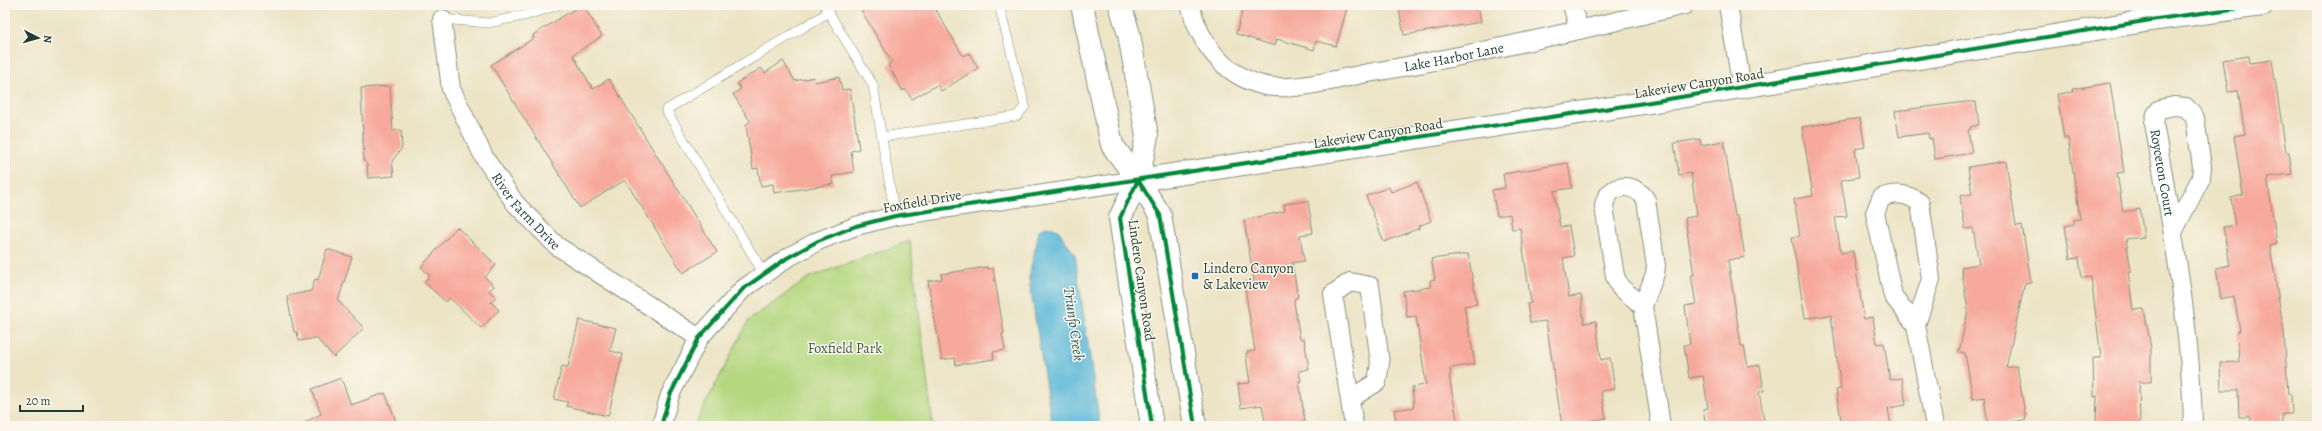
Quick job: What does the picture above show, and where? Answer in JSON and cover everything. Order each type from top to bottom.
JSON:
[{"type":"street","name":"Lindero Canyon Road","points":[[1082,5],[1112,145],[1138,180],[1160,215],[1195,426]]},
{"type":"street","name":"Lindero Canyon Road","points":[[1120,5],[1129,34],[1147,136],[1138,180],[1120,218],[1152,426]]},
{"type":"street","name":"Lake Harbor Lane","points":[[1190,5],[1194,20],[1207,47],[1225,67],[1255,83],[1289,88],[1458,57],[1685,5]]},
{"type":"street","points":[[1572,5],[1579,30]]},
{"type":"street","points":[[1728,5],[1742,88]]},
{"type":"street","name":"Lakeview Canyon Road","points":[[1138,180],[1742,88],[2157,19],[2262,5]]},
{"type":"street","name":"River Farm Drive","points":[[442,19],[451,89],[484,157],[515,203],[557,246],[698,338]]},
{"type":"street","name":"Royceton Court","points":[[2173,232],[2198,186],[2202,167],[2195,118],[2186,107],[2174,106],[2160,109],[2156,114],[2154,123],[2173,232],[2192,392],[2193,426]]},
{"type":"street","name":"Foxfield Drive","points":[[661,426],[670,395],[698,338],[743,289],[787,258],[818,241],[856,226],[895,216],[1138,180]]},
{"type":"street","points":[[1643,306],[1620,287],[1614,276],[1604,206],[1605,198],[1614,189],[1631,187],[1641,191],[1646,200],[1656,266],[1655,274],[1643,306],[1661,426]]},
{"type":"street","points":[[1916,325],[1932,279],[1920,204],[1910,196],[1892,194],[1881,198],[1875,213],[1893,296],[1916,325],[1935,426]]},
{"type":"street","points":[[1350,399],[1377,382],[1380,363],[1370,286],[1350,282],[1333,294],[1354,426]]},
{"type":"lane","points":[[442,19],[488,23],[527,15],[558,5]]},
{"type":"lane","points":[[882,137],[1017,116],[1025,106],[999,5]]},
{"type":"lane","points":[[764,274],[666,110],[826,9],[873,85],[895,216]]},
{"type":"green space","name":"Foxfield Park","points":[[910,241],[933,426],[694,426],[749,320],[810,277]]},
{"type":"water","name":"Triunfo Creek","points":[[1048,226],[1058,230],[1075,255],[1100,426],[1052,426],[1029,279],[1039,230]]},
{"type":"building","points":[[583,5],[602,36],[573,55],[593,89],[609,79],[717,252],[683,273],[625,180],[580,208],[491,65],[534,38],[533,35]]},
{"type":"building","points":[[858,5],[933,5],[963,56],[969,53],[978,68],[941,91],[937,85],[912,99],[905,89],[903,91],[888,65],[892,62]]},
{"type":"building","points":[[1244,5],[1348,5],[1336,46],[1316,41],[1314,50],[1277,39],[1275,46],[1236,34]]},
{"type":"building","points":[[1398,5],[1478,5],[1481,22],[1404,35]]},
{"type":"building","points":[[2249,56],[2250,63],[2272,60],[2286,152],[2289,152],[2292,174],[2267,177],[2277,244],[2270,246],[2284,332],[2288,394],[2291,394],[2292,414],[2282,414],[2282,426],[2251,426],[2251,417],[2239,417],[2238,390],[2221,390],[2220,363],[2239,362],[2237,331],[2240,331],[2234,296],[2221,299],[2216,268],[2230,265],[2223,227],[2235,225],[2231,198],[2243,195],[2234,136],[2245,134],[2238,91],[2228,92],[2223,60]]},
{"type":"building","points":[[783,61],[795,81],[814,77],[815,82],[839,77],[842,90],[850,89],[859,149],[851,151],[854,172],[832,176],[834,184],[774,193],[773,184],[761,186],[758,168],[753,169],[746,125],[750,121],[733,94],[741,89],[737,83],[761,68],[765,73]]},
{"type":"building","points":[[2110,83],[2124,172],[2117,173],[2123,212],[2140,209],[2144,237],[2126,239],[2131,271],[2128,271],[2133,310],[2144,309],[2151,348],[2151,382],[2139,382],[2140,426],[2096,426],[2097,396],[2094,397],[2093,358],[2101,358],[2091,277],[2082,278],[2079,258],[2070,259],[2065,226],[2074,224],[2074,220],[2080,219],[2068,138],[2064,138],[2057,94],[2073,92],[2072,89]]},
{"type":"building","points":[[390,86],[393,131],[401,130],[402,148],[392,161],[394,176],[368,178],[367,164],[364,161],[361,88]]},
{"type":"building","points":[[1976,102],[1979,125],[1970,127],[1971,129],[1968,130],[1972,153],[1935,159],[1932,138],[1929,139],[1928,133],[1899,137],[1895,111]]},
{"type":"building","points":[[1860,118],[1865,147],[1855,149],[1859,177],[1841,180],[1847,216],[1835,217],[1841,253],[1853,251],[1864,319],[1873,317],[1877,344],[1884,343],[1890,380],[1902,378],[1906,405],[1888,408],[1891,426],[1842,426],[1836,390],[1841,389],[1831,315],[1805,318],[1792,237],[1800,236],[1794,199],[1813,196],[1802,127]]},
{"type":"building","points":[[1700,139],[1701,145],[1724,141],[1735,216],[1738,216],[1745,257],[1728,260],[1741,346],[1744,346],[1748,367],[1760,365],[1764,391],[1759,392],[1765,426],[1706,426],[1703,409],[1708,408],[1703,376],[1689,378],[1684,345],[1690,344],[1685,306],[1696,304],[1691,275],[1694,275],[1685,218],[1697,216],[1691,173],[1679,175],[1674,143]]},
{"type":"building","points":[[2006,161],[2016,226],[2022,225],[2031,282],[2025,283],[2006,368],[2017,366],[2026,420],[1988,425],[1984,397],[1973,399],[1965,353],[1959,352],[1968,310],[1961,267],[1979,264],[1973,228],[1965,229],[1960,196],[1972,194],[1968,167]]},
{"type":"building","points":[[1568,163],[1572,188],[1554,191],[1560,227],[1569,226],[1574,256],[1563,258],[1569,297],[1581,295],[1584,323],[1596,321],[1601,360],[1610,358],[1615,389],[1601,391],[1606,418],[1562,426],[1546,321],[1530,323],[1527,304],[1531,303],[1520,228],[1512,229],[1510,214],[1497,216],[1492,190],[1505,188],[1503,174]]},
{"type":"building","points":[[1417,182],[1431,221],[1419,226],[1420,228],[1384,242],[1366,196],[1389,187],[1391,192]]},
{"type":"building","points":[[1308,201],[1313,233],[1300,235],[1304,261],[1292,263],[1298,297],[1295,298],[1294,302],[1300,339],[1304,338],[1309,369],[1299,371],[1305,422],[1297,423],[1297,426],[1266,426],[1262,405],[1241,408],[1238,384],[1250,383],[1246,356],[1247,352],[1255,351],[1244,282],[1254,281],[1244,220],[1285,211],[1284,204]]},
{"type":"building","points":[[457,227],[496,265],[485,277],[494,286],[489,291],[496,297],[491,302],[499,310],[481,328],[450,298],[446,302],[424,282],[430,276],[421,267]]},
{"type":"building","points":[[327,249],[352,257],[338,301],[364,328],[334,357],[316,338],[299,341],[297,332],[294,332],[287,296],[311,291],[315,279],[318,280]]},
{"type":"building","points":[[1468,254],[1477,304],[1464,306],[1475,364],[1450,368],[1451,374],[1449,375],[1458,426],[1397,426],[1394,410],[1414,407],[1412,387],[1426,385],[1416,316],[1407,317],[1403,291],[1431,287],[1430,280],[1435,279],[1431,259]]},
{"type":"building","points":[[987,267],[988,269],[993,268],[1004,333],[1002,334],[1005,350],[993,352],[994,359],[956,365],[955,358],[942,360],[928,281],[942,279],[941,274]]},
{"type":"building","points":[[579,320],[616,328],[610,351],[623,354],[608,416],[566,406],[568,402],[554,399],[562,366],[568,367]]},
{"type":"building","points":[[341,378],[351,405],[385,393],[398,426],[298,426],[321,414],[312,389]]},
{"type":"cycle path","points":[[661,426],[670,395],[699,338],[743,289],[787,258],[818,241],[856,226],[895,216],[1644,103],[2157,19],[2262,5]]},
{"type":"cycle path","points":[[1138,180],[1160,215],[1195,426]]},
{"type":"cycle path","points":[[1138,180],[1120,218],[1152,426]]},
{"type":"place","name":"Lindero Canyon & Lakeview","points":[[1195,276]]}]
